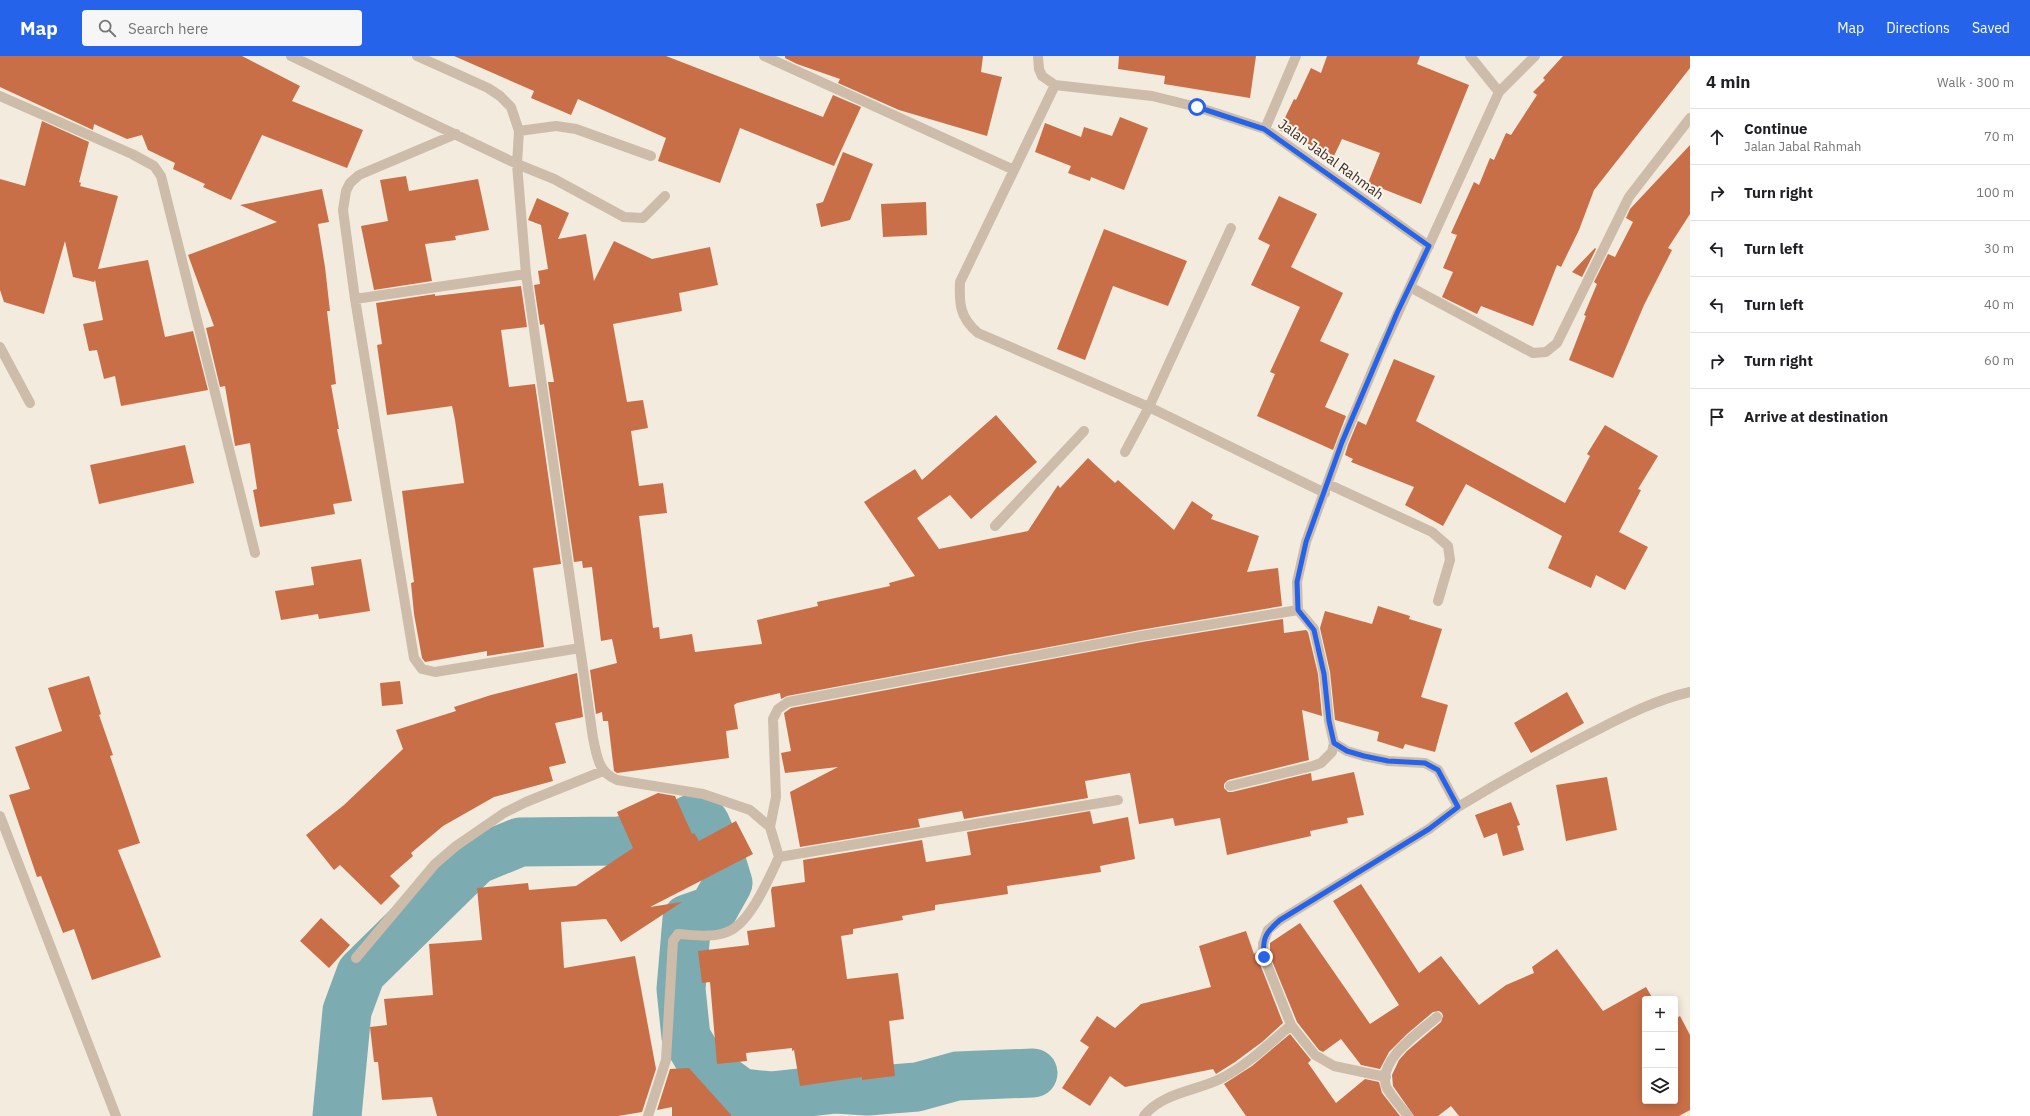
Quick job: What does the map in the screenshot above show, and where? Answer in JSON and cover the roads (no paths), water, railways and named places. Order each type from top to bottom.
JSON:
[{"type":"street","points":[[290,56],[517,164],[554,179],[624,217],[643,218],[665,196]]},
{"type":"street","points":[[417,56],[488,88],[500,96],[511,107],[519,130],[517,164],[526,274],[593,738],[603,771],[608,776],[616,780],[703,794],[731,802],[750,810],[770,827]]},
{"type":"street","points":[[764,56],[1014,170]]},
{"type":"street","points":[[1038,56],[1039,69],[1042,76],[1055,85],[960,282],[959,299],[962,313],[968,324],[978,333],[1149,407],[1326,488],[1432,532],[1448,546],[1450,560],[1438,601]]},
{"type":"street","points":[[1264,129],[1296,56]]},
{"type":"street","points":[[1470,56],[1499,92]]},
{"type":"street","points":[[1230,786],[1313,766],[1321,763],[1332,752],[1334,743],[1329,721],[1324,674],[1314,630],[1298,610],[1297,582],[1306,542],[1361,398],[1499,92],[1535,56]]},
{"type":"street","name":"Jalan Jabal Rahmah","points":[[1055,85],[1152,96],[1197,107],[1264,129],[1429,246]]},
{"type":"street","points":[[0,96],[132,154],[154,166],[162,176],[255,553]]},
{"type":"street","points":[[1410,287],[1533,353],[1546,352],[1556,343],[1629,197],[1690,118]]},
{"type":"street","points":[[519,130],[556,126],[576,129],[651,156]]},
{"type":"street","points":[[456,134],[359,175],[350,183],[344,196],[344,210],[355,299],[414,658],[422,669],[435,672],[580,648]]},
{"type":"street","points":[[1125,452],[1149,407],[1231,228]]},
{"type":"street","points":[[355,299],[526,274]]},
{"type":"street","points":[[0,347],[30,403]]},
{"type":"street","points":[[995,526],[1084,431]]},
{"type":"street","points":[[648,1116],[666,1060],[673,941],[678,934],[706,936],[728,932],[740,924],[756,902],[779,857],[770,827],[776,797],[773,719],[778,709],[788,702],[1141,636],[1298,610]]},
{"type":"street","points":[[1386,1077],[1334,1066],[1315,1055],[1291,1025],[1264,957],[1263,944],[1268,930],[1280,920],[1429,829],[1458,807],[1527,766],[1623,717],[1670,697],[1690,692]]},
{"type":"street","points":[[1334,743],[1347,751],[1364,756],[1388,761],[1425,763],[1438,770],[1458,807]]},
{"type":"street","points":[[356,958],[435,864],[456,846],[482,827],[526,802],[603,771]]},
{"type":"street","points":[[779,857],[1118,800]]},
{"type":"street","points":[[0,816],[116,1116]]},
{"type":"street","points":[[1408,1116],[1386,1086],[1386,1077],[1389,1065],[1397,1051],[1437,1018]]},
{"type":"street","points":[[1144,1116],[1148,1111],[1162,1102],[1220,1079],[1248,1061],[1291,1025]]},
{"type":"waterway","points":[[337,1116],[347,1011],[361,973],[476,860],[520,842],[619,841],[651,836],[674,829],[691,819],[705,823],[720,857],[728,883],[713,910],[687,919],[681,989],[686,1037],[702,1064],[741,1093],[771,1096],[836,1089],[867,1091],[917,1087],[957,1076],[1033,1073]]}]
